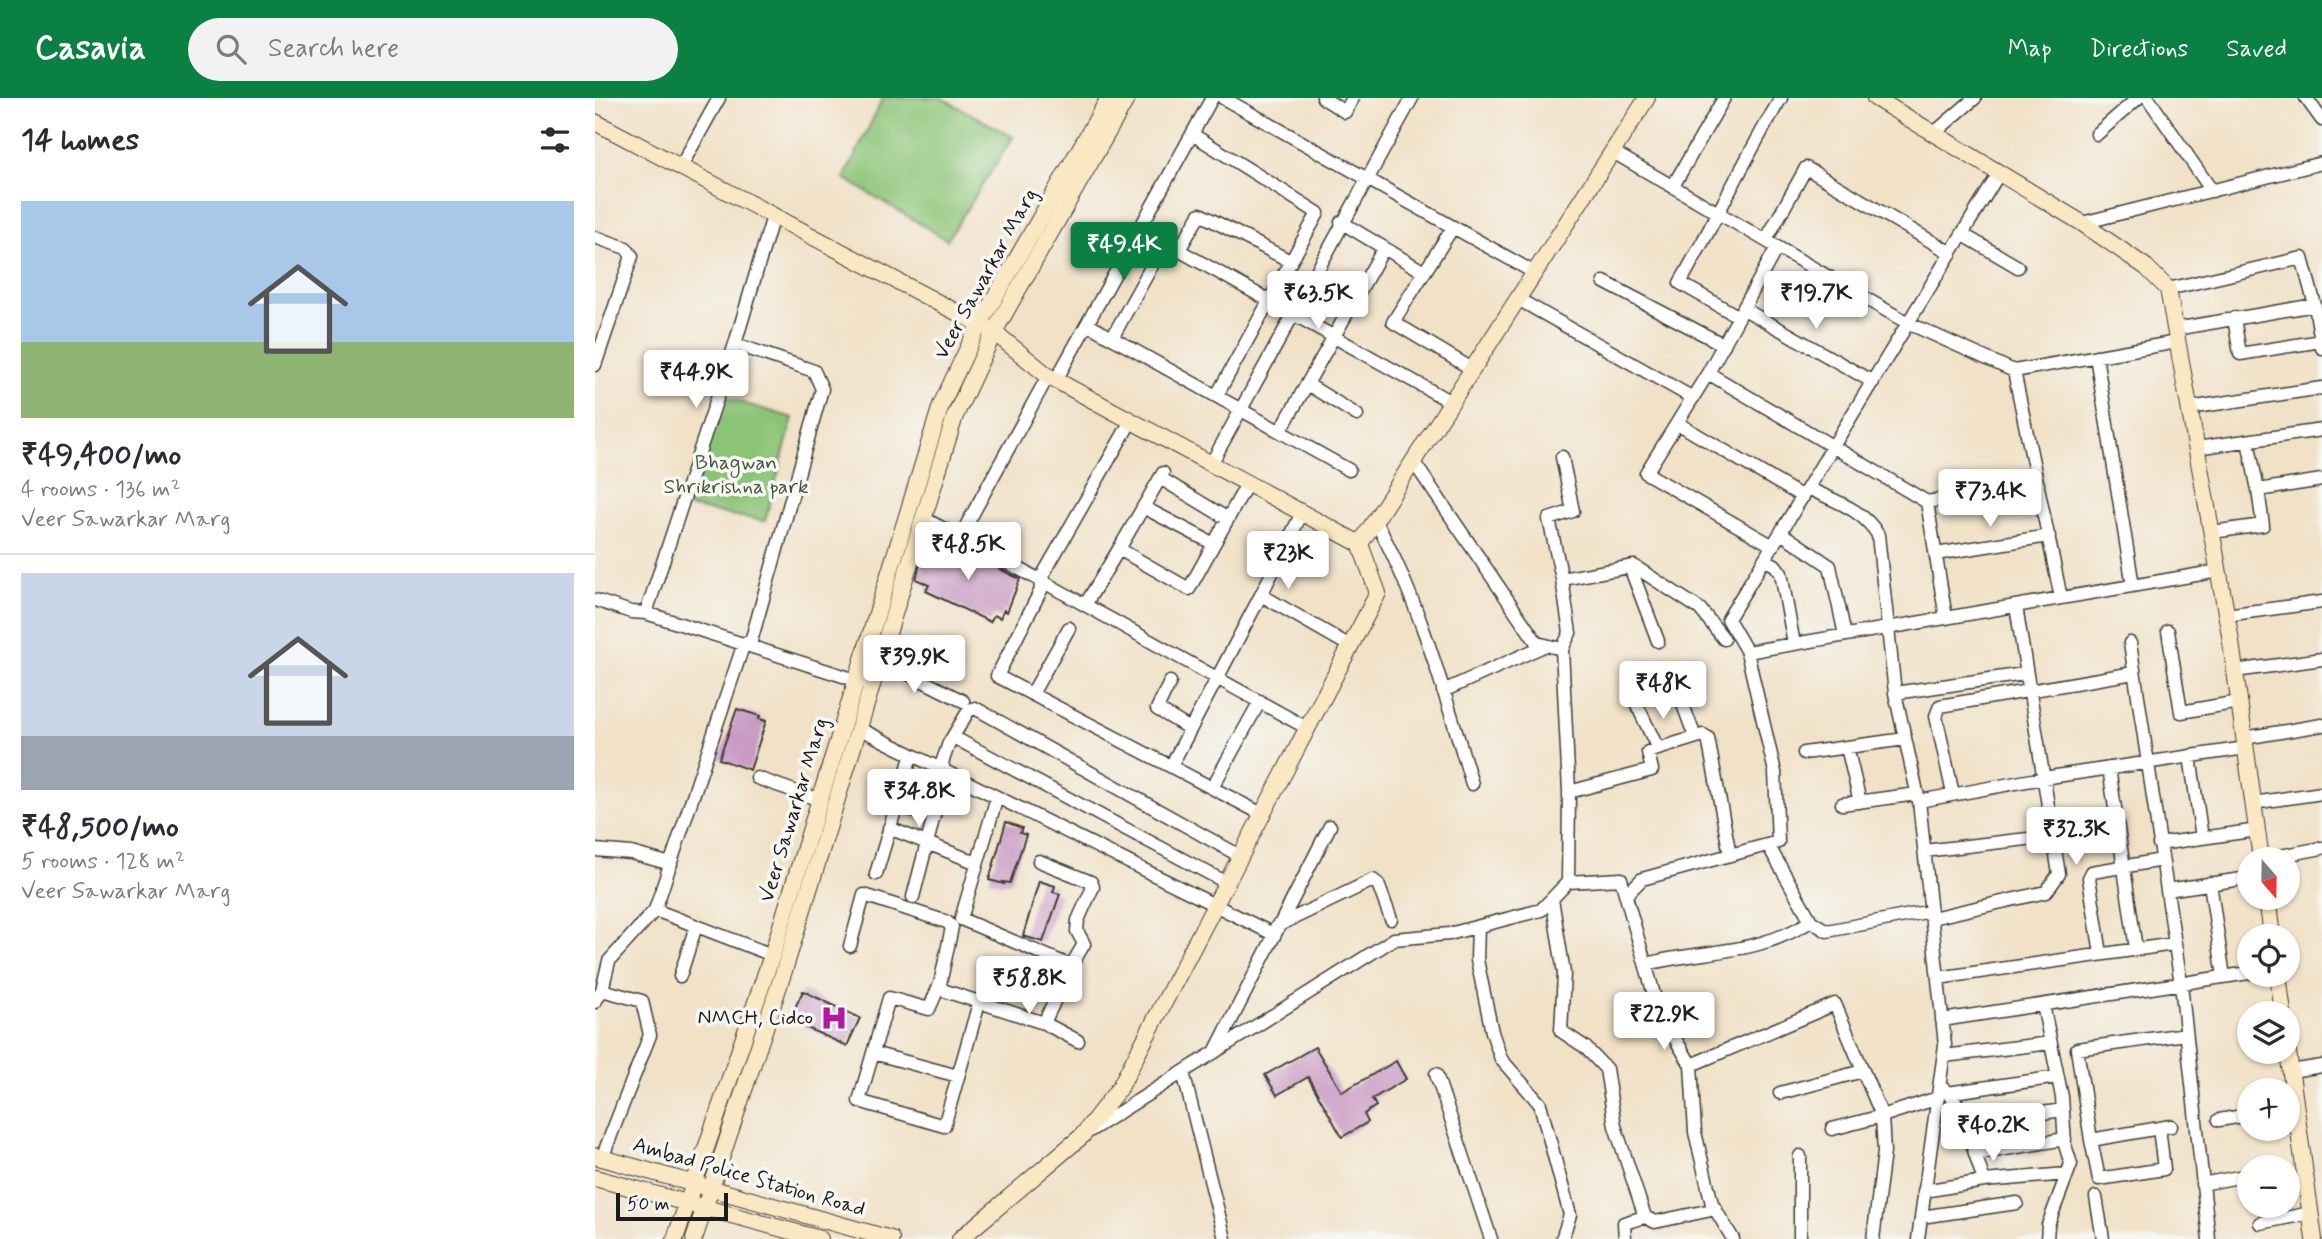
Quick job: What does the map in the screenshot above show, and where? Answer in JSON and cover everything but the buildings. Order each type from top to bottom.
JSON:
[{"type":"street","points":[[680,168],[719,98]]},
{"type":"street","name":"Veer Sawarkar Marg","points":[[694,1239],[758,1022],[858,729],[864,682],[879,659],[955,416],[987,329],[1109,98]]},
{"type":"street","name":"Veer Sawarkar Marg","points":[[675,1239],[693,1182],[758,1022],[772,955],[820,800],[864,682],[941,405],[1127,98]]},
{"type":"street","points":[[960,537],[1052,378],[1087,324],[1212,98]]},
{"type":"street","points":[[1223,98],[1535,273]]},
{"type":"street","points":[[1322,98],[1345,112],[1353,98]]},
{"type":"street","points":[[1211,464],[1243,409],[1341,222],[1412,98]]},
{"type":"street","points":[[1360,544],[1647,98]]},
{"type":"street","points":[[1673,186],[1724,98]]},
{"type":"street","points":[[1781,98],[1752,144],[1720,214],[1681,283],[1873,382]]},
{"type":"street","points":[[1875,98],[1998,175],[2082,223],[2145,267],[2168,289],[2227,615],[2261,847]]},
{"type":"street","points":[[1933,134],[1975,98]]},
{"type":"street","points":[[2097,134],[2138,98]]},
{"type":"street","points":[[2148,98],[2212,191]]},
{"type":"street","points":[[2306,98],[2322,120]]},
{"type":"street","points":[[595,122],[987,329],[1052,378],[1360,544],[1378,593],[1120,1087],[1082,1136]]},
{"type":"street","points":[[1192,134],[1318,213],[1217,395]]},
{"type":"street","points":[[1613,152],[1908,323],[2014,371],[2097,356],[2234,318],[2315,305]]},
{"type":"street","points":[[2082,223],[2322,163]]},
{"type":"street","points":[[1773,546],[1646,473],[1708,373],[1741,313],[1806,168],[1951,253]]},
{"type":"street","points":[[1626,895],[1641,879],[1778,842],[1775,772],[1747,652],[1728,619],[1998,175]]},
{"type":"street","points":[[1179,250],[1200,214],[1290,261]]},
{"type":"street","points":[[646,613],[735,344],[773,216]]},
{"type":"street","points":[[1341,222],[1424,272]]},
{"type":"street","points":[[1453,227],[1392,322],[1472,369]]},
{"type":"street","points":[[1139,228],[1451,402]]},
{"type":"street","points":[[1962,234],[2018,267]]},
{"type":"street","points":[[595,237],[626,248],[632,256],[595,365]]},
{"type":"street","points":[[1112,338],[1165,242]]},
{"type":"street","points":[[1281,430],[1384,248]]},
{"type":"street","points":[[2168,289],[2302,258],[2315,305],[2321,344],[2240,354],[2234,318]]},
{"type":"street","points":[[1604,282],[1724,345]]},
{"type":"street","points":[[1518,299],[1693,398]]},
{"type":"street","points":[[1087,324],[1349,470]]},
{"type":"street","points":[[599,1157],[650,1035],[642,1001],[599,996],[609,961],[655,910],[747,644],[822,389],[814,371],[735,344]]},
{"type":"street","points":[[2097,356],[2133,586]]},
{"type":"street","points":[[2014,371],[2061,598]]},
{"type":"street","points":[[1708,373],[1927,502],[2038,484]]},
{"type":"street","points":[[1307,384],[1357,415]]},
{"type":"street","points":[[2189,408],[2322,388]]},
{"type":"street","points":[[1131,421],[1039,580],[1041,590],[997,676],[1262,814]]},
{"type":"street","points":[[1677,423],[1805,493],[1853,509],[1870,521],[1878,535],[1895,693],[1918,798],[1943,1020],[1942,1091],[1918,1239]]},
{"type":"street","points":[[2196,448],[2322,430]]},
{"type":"street","points":[[2212,532],[2263,525],[2248,441]]},
{"type":"street","points":[[1562,457],[1573,511],[1549,519],[1570,633],[1562,649],[1569,792],[1568,882]]},
{"type":"street","points":[[1413,461],[1537,643],[1562,649]]},
{"type":"street","points":[[1085,605],[1161,475],[1228,519]]},
{"type":"street","points":[[2258,490],[2322,480]]},
{"type":"street","points":[[1119,549],[1189,589],[1247,484]]},
{"type":"street","points":[[1927,502],[1946,618]]},
{"type":"street","points":[[1143,508],[1214,544]]},
{"type":"street","points":[[1171,766],[1262,595],[1302,513]]},
{"type":"street","points":[[923,518],[1307,727]]},
{"type":"street","points":[[1375,520],[1398,561],[1472,784]]},
{"type":"street","points":[[1781,533],[1831,566],[1845,635]]},
{"type":"street","points":[[1936,554],[2049,536]]},
{"type":"street","points":[[1765,560],[1775,565],[1781,573],[1794,644]]},
{"type":"street","points":[[1562,579],[1630,567],[1672,588],[1700,609],[1724,639]]},
{"type":"street","points":[[1630,567],[1658,641]]},
{"type":"street","points":[[1747,652],[2219,571]]},
{"type":"street","points":[[1262,595],[1350,646]]},
{"type":"street","points":[[595,600],[631,612],[646,613],[864,682]]},
{"type":"street","points":[[2227,615],[2322,603]]},
{"type":"street","points":[[1768,845],[1811,921],[1827,931],[1931,915],[2046,892],[2059,874],[2024,674],[2016,606]]},
{"type":"street","points":[[1032,694],[1069,628]]},
{"type":"street","points":[[2168,631],[2181,712],[2239,702]]},
{"type":"street","points":[[2130,643],[2181,984],[2209,1239]]},
{"type":"street","points":[[1443,691],[1546,645]]},
{"type":"street","points":[[879,659],[963,701]]},
{"type":"street","points":[[2235,671],[2322,659]]},
{"type":"street","points":[[1953,794],[1936,716],[1937,709],[2134,673]]},
{"type":"street","points":[[1895,693],[2024,674]]},
{"type":"street","points":[[1673,678],[1695,737]]},
{"type":"street","points":[[1170,682],[1157,709],[1190,729]]},
{"type":"street","points":[[1213,788],[1260,701]]},
{"type":"street","points":[[1638,707],[1658,748]]},
{"type":"street","points":[[913,897],[945,773],[943,763],[953,737],[969,710],[975,708],[1240,856]]},
{"type":"street","points":[[1842,804],[1953,794],[2190,756],[2322,728]]},
{"type":"street","points":[[858,729],[1214,907],[1275,930],[1373,880],[1378,884],[1391,919]]},
{"type":"street","points":[[1569,792],[1652,770],[1648,751],[1703,735],[1708,738],[1730,855]]},
{"type":"street","points":[[953,737],[1227,883]]},
{"type":"street","points":[[1804,753],[1905,739]]},
{"type":"street","points":[[1847,747],[1860,802]]},
{"type":"street","points":[[2190,756],[2202,838]]},
{"type":"street","points":[[876,874],[911,757]]},
{"type":"street","points":[[2109,768],[2136,949]]},
{"type":"street","points":[[757,778],[820,800]]},
{"type":"street","points":[[2253,803],[2322,793]]},
{"type":"street","points":[[997,797],[961,919],[1071,966]]},
{"type":"street","points":[[1215,1052],[1330,826]]},
{"type":"street","points":[[889,828],[977,863]]},
{"type":"street","points":[[2159,844],[2257,830]]},
{"type":"street","points":[[1924,850],[2053,836]]},
{"type":"street","points":[[2300,852],[2322,848]]},
{"type":"street","points":[[595,850],[631,853],[671,864]]},
{"type":"street","points":[[2101,954],[2089,878],[2099,869],[2162,860]]},
{"type":"street","points":[[1039,861],[1091,882],[1093,887],[1078,920],[1077,931],[1084,944],[1044,1023]]},
{"type":"street","points":[[960,1239],[1082,1136],[1394,939],[1478,928],[1541,910],[1568,882],[1621,878],[1660,1012],[1691,1065],[1695,1132],[1716,1209],[1733,1239]]},
{"type":"street","points":[[2167,890],[2237,880]]},
{"type":"street","points":[[2210,883],[2224,977]]},
{"type":"street","points":[[850,946],[864,894],[947,922],[952,927],[940,984],[929,1009],[889,998],[859,1101],[944,1126],[979,1003]]},
{"type":"street","points":[[1552,899],[1564,973],[1561,1031],[1585,1046],[1606,1069],[1615,1125],[1645,1217],[1655,1223],[1716,1209]]},
{"type":"street","points":[[655,910],[772,955]]},
{"type":"street","points":[[1646,964],[1676,956],[1761,946],[1788,935],[1811,921]]},
{"type":"street","points":[[680,976],[696,926]]},
{"type":"street","points":[[1478,928],[1477,960],[1492,1032],[1501,1059],[1540,1104],[1567,1202],[1570,1215],[1562,1239]]},
{"type":"street","points":[[1938,978],[2174,944]]},
{"type":"street","points":[[1943,1020],[2237,975]]},
{"type":"street","points":[[940,984],[942,990],[1044,1023],[1078,1041]]},
{"type":"street","points":[[1691,1065],[1835,1004],[1882,1116],[1884,1152],[1873,1239]]},
{"type":"street","points":[[2043,1005],[2058,1077],[2065,1139],[2071,1164],[2048,1225],[2047,1239]]},
{"type":"street","points":[[2091,1140],[2165,1127],[2164,1169],[2099,1179],[2091,1140],[2077,1049],[2186,1034]]},
{"type":"street","points":[[1944,1056],[2051,1043]]},
{"type":"street","points":[[873,1053],[958,1076]]},
{"type":"street","points":[[2290,1064],[2291,1078]]},
{"type":"street","points":[[2291,1070],[2322,1066]]},
{"type":"street","points":[[1780,1093],[1863,1071]]},
{"type":"street","points":[[1183,1072],[1226,1239]]},
{"type":"street","points":[[1436,1074],[1491,1239]]},
{"type":"street","points":[[1832,1129],[1882,1116],[1942,1091],[2058,1077]]},
{"type":"street","points":[[1942,1091],[1960,1107],[1984,1181]]},
{"type":"street","points":[[1966,1124],[2063,1110]]},
{"type":"street","points":[[2219,1120],[2237,1117]]},
{"type":"street","points":[[1976,1154],[2065,1139]]},
{"type":"street","points":[[2298,1141],[2315,1239]]},
{"type":"street","points":[[1800,1156],[1800,1239]]},
{"type":"street","name":"Ambad Police Station Road","points":[[599,1157],[891,1239]]},
{"type":"street","points":[[1924,1191],[1984,1181],[2067,1174]]},
{"type":"street","points":[[2202,1184],[2237,1177]]},
{"type":"street","name":"Ambad Police Station Road","points":[[595,1178],[820,1239]]},
{"type":"street","points":[[2096,1197],[2103,1239]]},
{"type":"street","points":[[1921,1217],[2017,1203]]},
{"type":"street","points":[[2260,1223],[2311,1213]]},
{"type":"street","points":[[1625,1239],[1623,1223],[1645,1217]]},
{"type":"green space","points":[[883,98],[942,98],[1013,137],[947,240],[844,178]]},
{"type":"green space","name":"Bhagwan Shrikrishna park","points":[[723,397],[793,418],[765,521],[681,506]]},
{"type":"place","name":"NMCH, Cidco","points":[[834,1018]]}]
